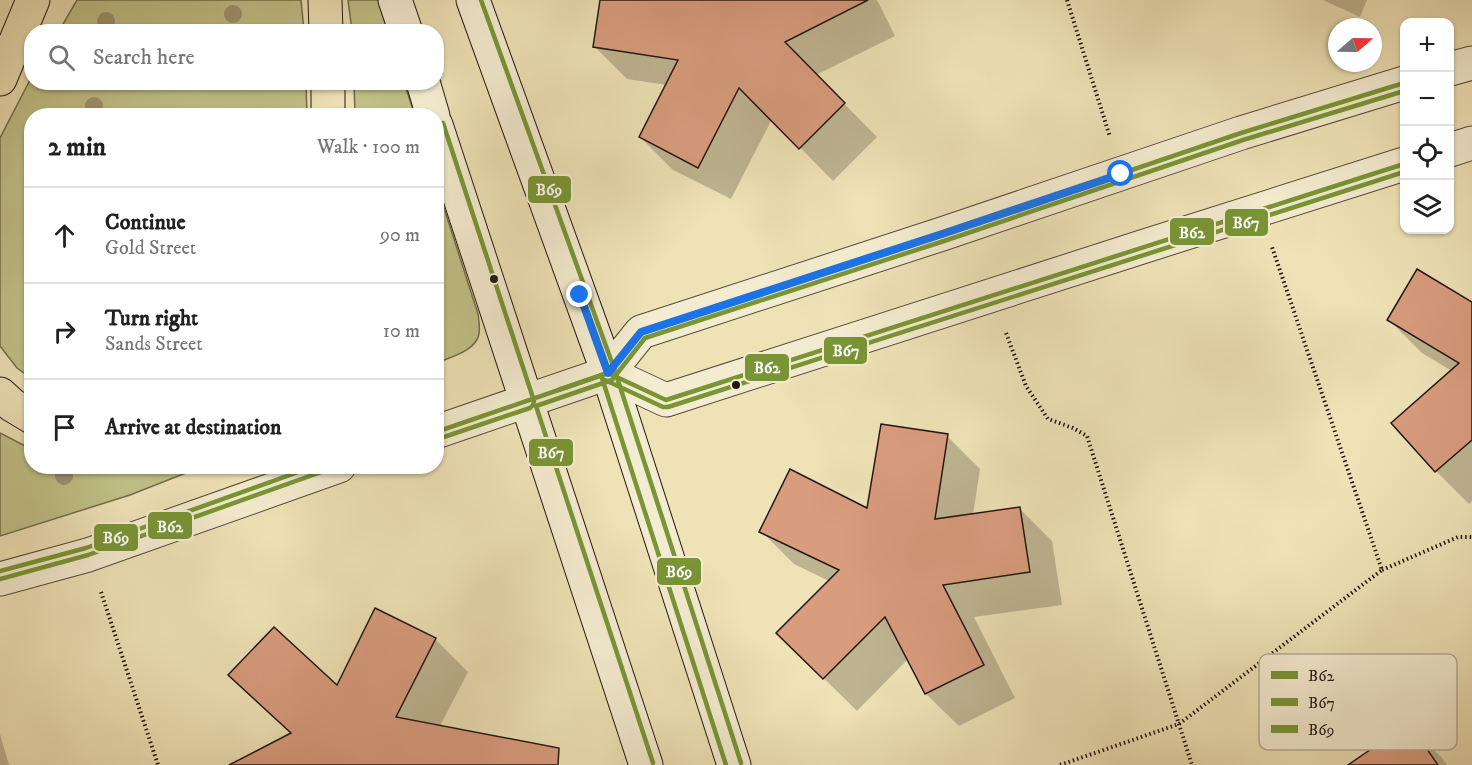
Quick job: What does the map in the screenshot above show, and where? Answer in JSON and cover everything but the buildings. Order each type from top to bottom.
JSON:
[{"type":"highway","points":[[0,47],[31,0]]},
{"type":"highway","points":[[0,79],[31,0]]},
{"type":"highway","points":[[325,0],[326,24]]},
{"type":"highway","points":[[328,90],[328,108]]},
{"type":"highway","points":[[0,394],[24,412]]},
{"type":"street","points":[[395,0],[403,24]]},
{"type":"street","points":[[473,0],[608,373],[734,765]]},
{"type":"street","points":[[1454,68],[1472,63]]},
{"type":"street","points":[[444,429],[608,373],[641,332],[1241,133],[1400,84]]},
{"type":"street","points":[[425,90],[431,108]]},
{"type":"street","points":[[1454,148],[1472,143]]},
{"type":"street","points":[[444,149],[646,765]]},
{"type":"street","points":[[608,373],[666,400],[1400,165]]},
{"type":"street","points":[[0,579],[88,555],[316,474]]},
{"type":"path","points":[[1067,0],[1110,138]]},
{"type":"path","points":[[1270,241],[1382,570]]},
{"type":"path","points":[[1003,326],[1026,386],[1048,419],[1087,436],[1192,765]]},
{"type":"path","points":[[1271,654],[1382,570],[1458,537],[1472,537]]},
{"type":"path","points":[[88,555],[158,765]]},
{"type":"path","points":[[1060,765],[1179,724],[1259,663]]},
{"type":"green space","points":[[77,0],[301,0],[303,24],[63,24]]},
{"type":"green space","points":[[348,0],[378,0],[386,24],[351,24]]},
{"type":"green space","points":[[25,90],[306,90],[307,108],[24,108],[24,373],[17,368],[0,346],[0,138]]},
{"type":"green space","points":[[354,90],[406,90],[413,108],[355,108]]},
{"type":"green space","points":[[444,208],[478,314],[477,340],[468,349],[444,360]]},
{"type":"green space","points":[[0,433],[24,445],[24,474],[183,474],[130,495],[0,536]]},
{"type":"transit line","name":"B69","points":[[481,0],[615,371],[741,763]]},
{"type":"transit line","name":"B62","points":[[444,429],[608,373],[641,332],[1241,133],[1400,84]]},
{"type":"transit line","name":"B67","points":[[653,763],[536,406],[612,380],[645,338],[944,241],[1243,140],[1400,92]]},
{"type":"transit line","name":"B69","points":[[444,126],[534,401],[530,408],[444,437]]},
{"type":"transit line","name":"B62","points":[[558,390],[608,373],[666,400],[1400,165]]},
{"type":"transit line","name":"B67","points":[[605,380],[663,407],[668,407],[1400,173]]},
{"type":"transit line","name":"B67","points":[[601,375],[726,765]]},
{"type":"transit line","name":"B69","points":[[0,571],[86,548],[293,474]]},
{"type":"transit line","name":"B62","points":[[0,579],[88,555],[316,474]]},
{"type":"route","points":[[580,295],[608,373],[641,332],[1121,174]]}]
